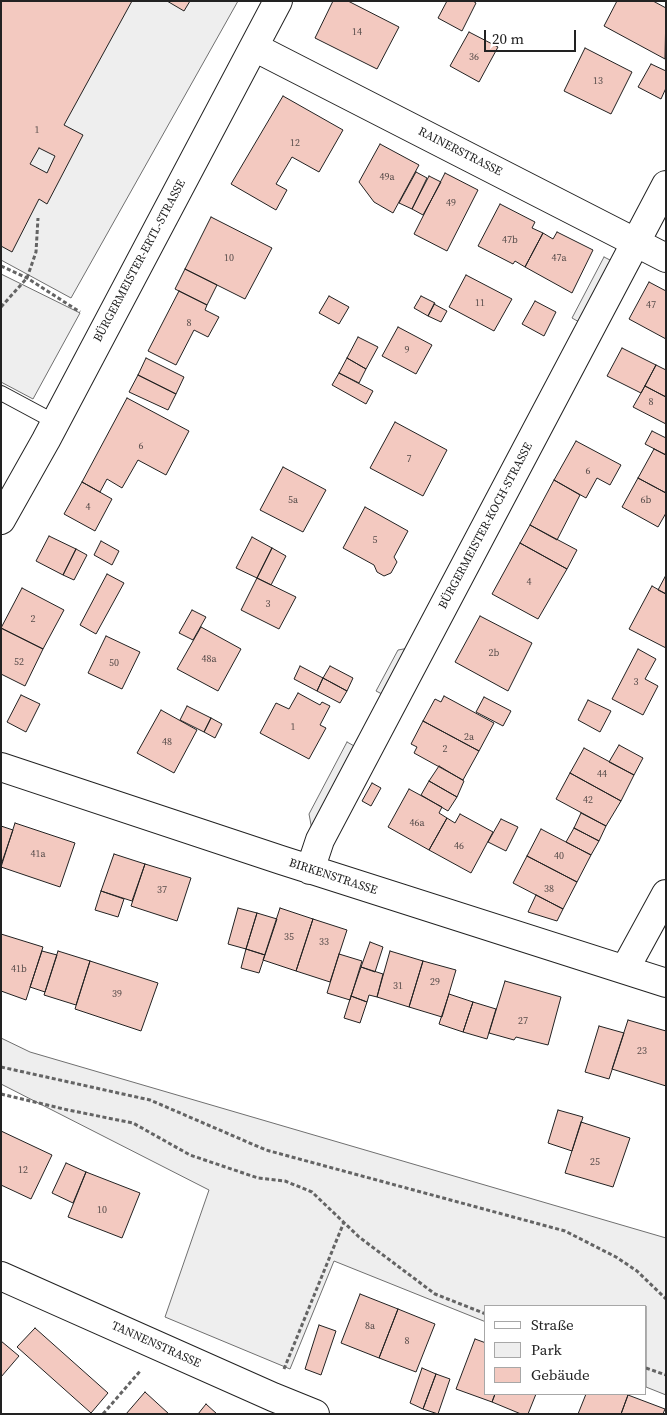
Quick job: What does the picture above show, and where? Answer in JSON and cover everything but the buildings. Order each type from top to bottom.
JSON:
[{"type":"street","name":"BÜRGERMEISTER-ERTL-STRASSE","points":[[1,520],[107,325],[278,1]]},
{"type":"street","name":"RAINERSTRASSE","points":[[254,47],[666,258]]},
{"type":"street","name":"BÜRGERMEISTER-KOCH-STRASSE","points":[[310,870],[320,840],[666,185]]},
{"type":"street","name":"BIRKENSTRASSE","points":[[1,767],[310,870],[666,983]]},
{"type":"street","points":[[625,969],[666,894]]},
{"type":"street","name":"TANNENSTRASSE","points":[[1,1276],[273,1398],[312,1413]]},
{"type":"lane","points":[[1,393],[55,422]]},
{"type":"path","points":[[1,307],[27,278],[36,252],[38,218]]},
{"type":"path","points":[[1,266],[27,278],[77,311],[107,325]]},
{"type":"path","points":[[1,1067],[150,1100],[266,1150],[564,1231],[616,1257],[638,1271],[666,1299]]},
{"type":"path","points":[[1,1094],[133,1123],[190,1155],[258,1178],[285,1181],[312,1192],[359,1237],[435,1294],[484,1313]]},
{"type":"path","points":[[273,1398],[344,1222]]},
{"type":"path","points":[[103,1414],[161,1347]]},
{"type":"path","points":[[647,1368],[666,1376]]},
{"type":"green space","points":[[1,1],[238,1],[71,298],[1,260]]},
{"type":"green space","points":[[1,274],[80,313],[33,399],[1,382]]},
{"type":"green space","points":[[1,1038],[30,1052],[666,1238],[666,1395],[647,1387],[647,1305],[484,1305],[484,1321],[334,1261],[290,1369],[165,1317],[209,1190],[1,1084]]},
{"type":"shaded area","points":[[604,257],[612,261],[581,323],[572,318]]},
{"type":"shaded area","points":[[409,648],[384,695],[376,691],[398,650]]},
{"type":"shaded area","points":[[347,742],[356,747],[312,830],[309,814]]}]
